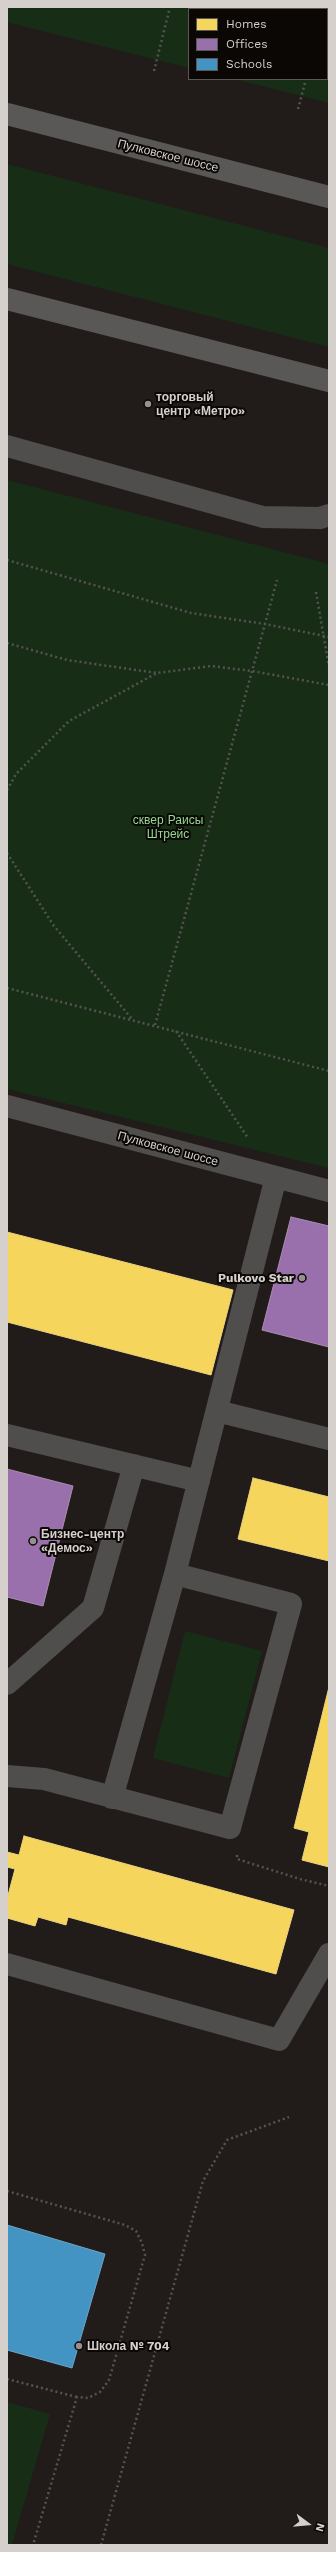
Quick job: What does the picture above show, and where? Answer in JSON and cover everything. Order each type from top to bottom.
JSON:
[{"type":"main road","name":"Пулковское шоссе","points":[[7,114],[329,197]]},
{"type":"main road","points":[[7,299],[329,381]]},
{"type":"street","points":[[7,446],[264,517],[320,518],[329,515]]},
{"type":"street","name":"Пулковское шоссе","points":[[7,1106],[329,1190]]},
{"type":"street","points":[[112,1798],[175,1574],[217,1411],[271,1175]]},
{"type":"street","points":[[217,1411],[329,1439]]},
{"type":"street","points":[[7,1435],[199,1480]]},
{"type":"street","points":[[7,1684],[93,1608],[134,1465]]},
{"type":"street","points":[[7,1776],[44,1778],[112,1798],[230,1828],[291,1604],[175,1574]]},
{"type":"street","points":[[7,1964],[279,2040],[329,1954]]},
{"type":"path","points":[[154,71],[170,7]]},
{"type":"path","points":[[298,109],[306,80]]},
{"type":"path","points":[[7,560],[191,613],[265,624],[329,637]]},
{"type":"path","points":[[154,1025],[277,580]]},
{"type":"path","points":[[316,592],[329,667]]},
{"type":"path","points":[[7,643],[67,660],[157,673],[211,666],[252,671],[329,685]]},
{"type":"path","points":[[7,790],[16,774],[69,721],[157,673]]},
{"type":"path","points":[[7,854],[54,926],[132,1020]]},
{"type":"path","points":[[7,988],[176,1030],[329,1071]]},
{"type":"path","points":[[176,1030],[268,1168],[271,1175]]},
{"type":"path","points":[[230,1828],[238,1859],[300,1879],[329,1886]]},
{"type":"path","points":[[101,2545],[203,2181],[227,2140],[289,2118]]},
{"type":"path","points":[[7,2191],[125,2225],[136,2231],[142,2243],[145,2255],[109,2380],[100,2392],[88,2398],[77,2398],[7,2379]]},
{"type":"path","points":[[33,2545],[77,2398]]},
{"type":"green space","points":[[7,7],[329,7],[329,103],[239,80],[328,80],[328,8],[188,8],[188,68],[7,22]]},
{"type":"green space","points":[[7,164],[329,248],[329,347],[7,264]]},
{"type":"green space","name":"сквер Раисы Штрейс","points":[[7,480],[329,564],[329,1168],[7,1089]]},
{"type":"green space","points":[[185,1631],[262,1651],[229,1778],[153,1758]]},
{"type":"green space","points":[[7,2402],[50,2414],[12,2545],[7,2545]]},
{"type":"building: Homes","points":[[7,1232],[233,1290],[211,1375],[7,1322]]},
{"type":"building: Homes","points":[[253,1478],[329,1497],[329,1561],[238,1539]]},
{"type":"building: Homes","points":[[329,1687],[329,1867],[302,1860],[309,1832],[294,1828]]},
{"type":"building: Homes","points":[[24,1836],[294,1910],[276,1974],[68,1917],[66,1925],[38,1917],[35,1926],[7,1918],[7,1899],[15,1869],[7,1867],[7,1852],[19,1855]]},
{"type":"building: Offices","name":"Pulkovo Star","points":[[291,1217],[329,1226],[329,1347],[262,1330]]},
{"type":"building: Offices","name":"Бизнес-центр «Демос»","points":[[7,1469],[73,1486],[43,1606],[7,1597]]},
{"type":"building: Schools","points":[[7,2225],[105,2254],[72,2368],[7,2350]]},
{"type":"place","name":"торговый центр «Метро»","points":[[148,404]]},
{"type":"place","name":"Pulkovo Star","points":[[302,1278]]},
{"type":"place","name":"Бизнес-центр «Демос»","points":[[33,1541]]},
{"type":"place","name":"Школа № 704","points":[[79,2346]]}]
